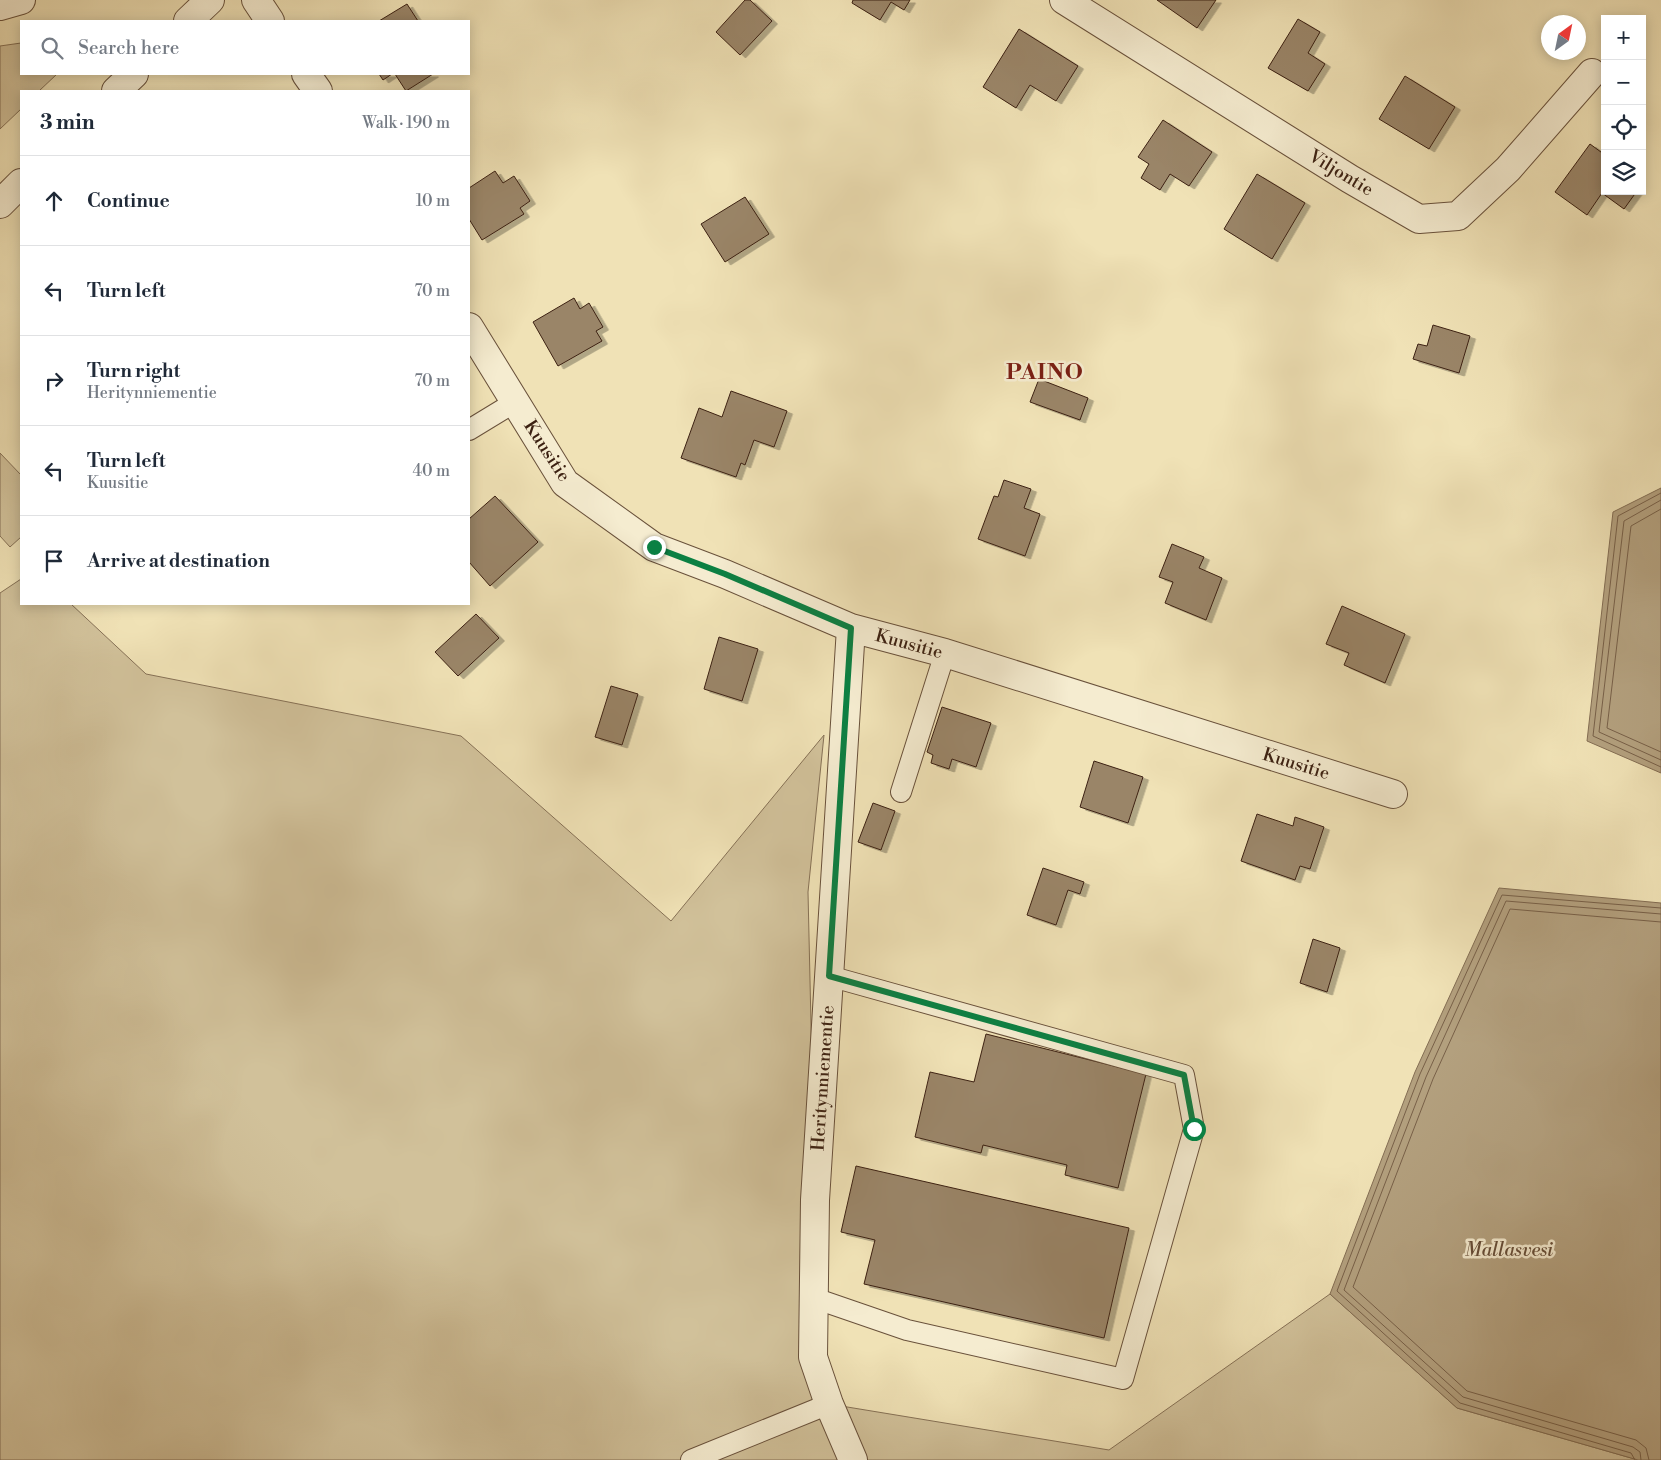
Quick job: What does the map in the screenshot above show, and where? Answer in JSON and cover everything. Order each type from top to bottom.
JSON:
[{"type":"street","points":[[0,6],[21,0]]},
{"type":"street","points":[[189,20],[210,0]]},
{"type":"street","points":[[256,0],[269,20]]},
{"type":"street","name":"Viljontie","points":[[1064,0],[1350,179],[1420,219],[1458,216],[1508,169],[1592,73]]},
{"type":"street","points":[[117,90],[133,75]]},
{"type":"street","points":[[307,75],[317,90]]},
{"type":"street","points":[[0,204],[20,184]]},
{"type":"street","name":"Kuusitie","points":[[470,329],[565,483],[654,547],[725,574],[851,628],[945,653],[1393,794]]},
{"type":"street","name":"Heritynniementie","points":[[851,628],[815,1200],[813,1357],[829,1404],[853,1460]]},
{"type":"lane","points":[[470,429],[515,402]]},
{"type":"lane","points":[[900,792],[945,653]]},
{"type":"lane","points":[[814,1298],[907,1330],[1124,1379],[1194,1129],[1184,1075],[829,976]]},
{"type":"lane","points":[[691,1460],[829,1404]]},
{"type":"shaded area","points":[[20,43],[20,75],[56,75],[40,90],[20,90],[20,110],[0,129],[0,46]]},
{"type":"shaded area","points":[[0,453],[20,474],[20,538],[10,547],[0,536]]},
{"type":"shaded area","points":[[20,580],[20,605],[72,605],[146,674],[461,736],[671,921],[824,735],[808,892],[815,1200],[829,1404],[1109,1450],[1330,1294],[1457,1408],[1638,1460],[0,1460],[0,593]]},
{"type":"water","points":[[1661,488],[1661,773],[1587,741],[1613,512]]},
{"type":"water","name":"Mallasvesi","points":[[1499,888],[1661,903],[1661,1460],[1638,1460],[1457,1408],[1330,1294],[1415,1072]]},
{"type":"building","points":[[745,0],[750,0],[772,21],[740,55],[716,32]]},
{"type":"building","points":[[853,0],[910,0],[904,10],[891,2],[880,20],[852,3]]},
{"type":"building","points":[[1157,0],[1216,0],[1197,28]]},
{"type":"building","points":[[407,4],[417,20],[381,20]]},
{"type":"building","points":[[1298,19],[1320,32],[1308,53],[1325,64],[1308,91],[1268,68]]},
{"type":"building","points":[[1019,29],[1078,66],[1056,101],[1030,85],[1016,108],[983,87]]},
{"type":"building","points":[[380,75],[390,75],[383,80]]},
{"type":"building","points":[[396,75],[431,75],[408,90],[405,90]]},
{"type":"building","points":[[1405,76],[1455,107],[1429,149],[1379,119]]},
{"type":"building","points":[[1163,120],[1212,152],[1189,186],[1170,174],[1160,190],[1141,178],[1149,164],[1138,157]]},
{"type":"building","points":[[1590,144],[1601,152],[1601,194],[1587,215],[1555,192]]},
{"type":"building","points":[[495,171],[503,183],[514,176],[530,201],[520,208],[524,214],[482,240],[470,221],[470,187]]},
{"type":"building","points":[[1257,174],[1305,203],[1272,259],[1224,229]]},
{"type":"building","points":[[1605,195],[1634,195],[1624,209]]},
{"type":"building","points":[[745,197],[769,234],[725,262],[701,224]]},
{"type":"building","points":[[574,298],[580,309],[589,303],[603,327],[596,331],[602,341],[558,366],[533,322]]},
{"type":"building","points":[[1433,325],[1470,336],[1459,373],[1413,359],[1418,344],[1427,346]]},
{"type":"building","points":[[1039,379],[1088,398],[1080,420],[1030,402]]},
{"type":"building","points":[[731,391],[787,411],[774,447],[754,440],[745,465],[741,463],[736,477],[681,458],[699,408],[722,417]]},
{"type":"building","points":[[1004,480],[1031,489],[1024,508],[1040,514],[1025,556],[978,539],[994,496],[998,497]]},
{"type":"building","points":[[495,496],[538,542],[490,586],[470,563],[470,518]]},
{"type":"building","points":[[1172,544],[1204,557],[1199,568],[1222,578],[1206,620],[1165,603],[1173,582],[1159,577]]},
{"type":"building","points":[[1342,606],[1405,634],[1385,683],[1344,665],[1349,653],[1326,644]]},
{"type":"building","points":[[476,614],[499,638],[458,676],[435,652]]},
{"type":"building","points":[[719,637],[758,649],[742,701],[704,689]]},
{"type":"building","points":[[611,686],[638,694],[622,745],[595,737]]},
{"type":"building","points":[[942,707],[991,723],[976,767],[952,759],[949,769],[931,763],[933,755],[927,752]]},
{"type":"building","points":[[1094,761],[1143,777],[1128,823],[1080,807]]},
{"type":"building","points":[[873,803],[895,811],[881,850],[858,842]]},
{"type":"building","points":[[1257,814],[1293,826],[1295,817],[1324,827],[1310,869],[1300,866],[1295,880],[1241,861]]},
{"type":"building","points":[[1043,868],[1084,882],[1080,894],[1068,890],[1056,925],[1027,915]]},
{"type":"building","points":[[1313,939],[1340,948],[1327,992],[1300,983]]},
{"type":"building","points":[[986,1034],[1146,1074],[1118,1188],[1065,1175],[1067,1165],[983,1145],[981,1153],[915,1137],[930,1072],[974,1082]]},
{"type":"building","points":[[856,1166],[1129,1228],[1104,1338],[864,1284],[875,1240],[841,1232]]},
{"type":"district","name":"PAINO","points":[[1045,372]]},
{"type":"route","points":[[654,547],[725,574],[851,628],[829,976],[1184,1075],[1194,1129]]}]
